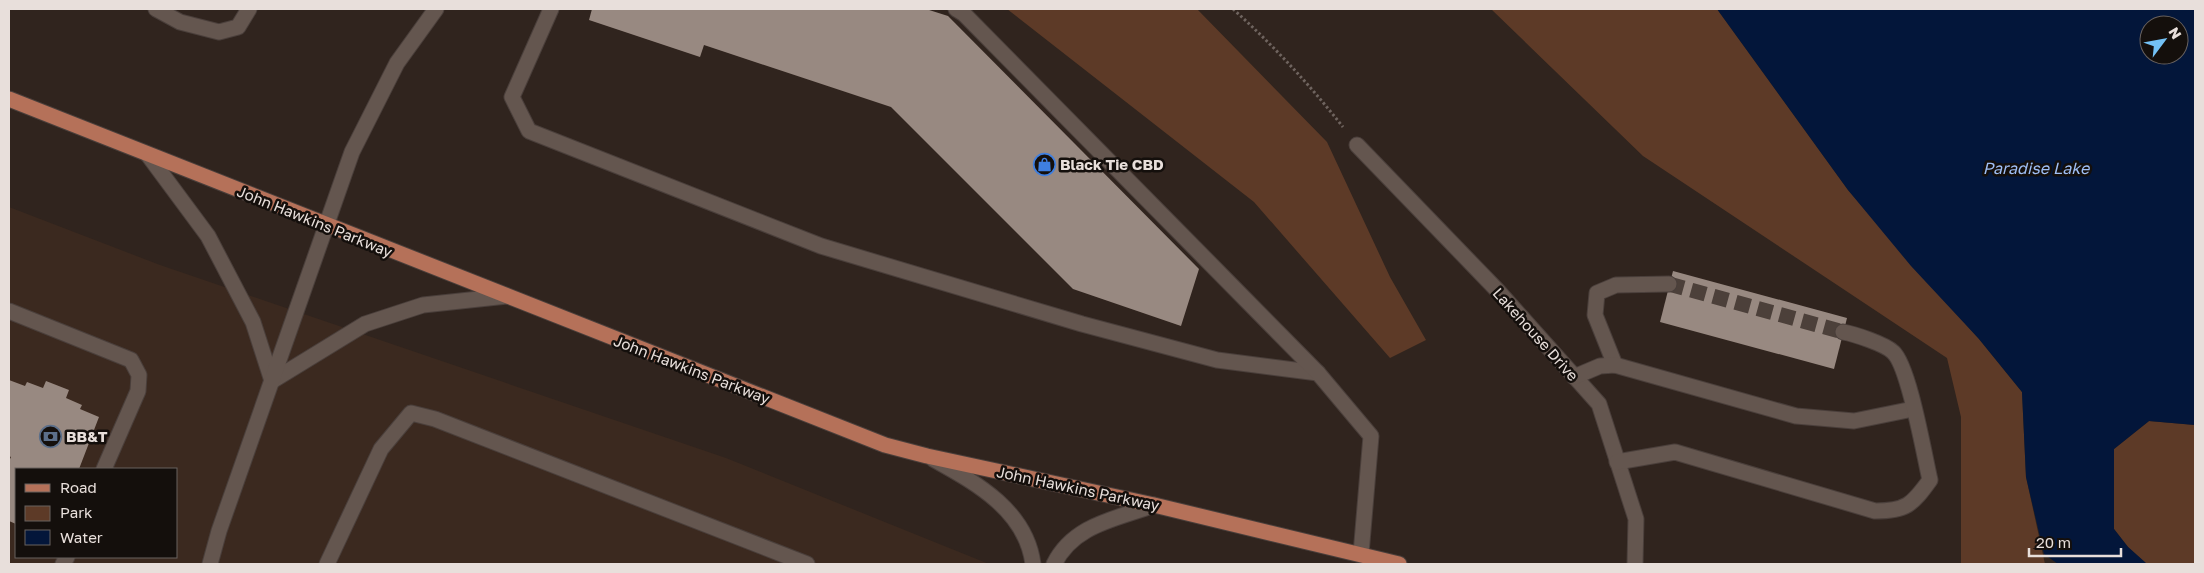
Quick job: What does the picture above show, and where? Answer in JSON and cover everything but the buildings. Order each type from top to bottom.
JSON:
[{"type":"main road","name":"John Hawkins Parkway","points":[[9,99],[326,226],[886,445],[927,456],[1154,505],[1399,564]]},
{"type":"street","points":[[156,9],[180,22],[219,32],[238,27],[248,11]]},
{"type":"street","points":[[210,564],[219,531],[352,152],[397,63],[436,9]]},
{"type":"street","points":[[551,9],[512,97],[529,130],[821,246],[1066,319],[1217,360],[1318,373]]},
{"type":"street","points":[[956,9],[978,28],[1318,373],[1370,436],[1361,554]]},
{"type":"street","name":"Lakehouse Drive","points":[[1357,145],[1498,291],[1599,404],[1636,519],[1635,564]]},
{"type":"street","points":[[148,155],[208,236],[253,322],[272,381]]},
{"type":"street","points":[[1615,364],[1595,315],[1597,293],[1616,285],[1669,284]]},
{"type":"street","points":[[272,381],[365,324],[423,305],[507,296]]},
{"type":"street","points":[[9,311],[131,360],[139,375],[138,391],[104,468]]},
{"type":"street","points":[[1617,462],[1675,452],[1875,511],[1897,511],[1918,497],[1930,480],[1905,370],[1893,351],[1857,335],[1843,332]]},
{"type":"street","points":[[1574,376],[1600,366],[1615,364],[1796,416],[1854,420],[1913,409]]},
{"type":"street","points":[[327,564],[381,449],[411,413],[435,418],[807,564]]},
{"type":"street","points":[[927,456],[978,485],[1006,509],[1019,524],[1028,543],[1033,564]]},
{"type":"street","points":[[1054,564],[1068,543],[1090,527],[1154,505]]},
{"type":"path","points":[[1233,9],[1272,46],[1322,101],[1357,145]]},
{"type":"shaded area","points":[[9,207],[160,265],[726,458],[989,564],[9,564]]},
{"type":"green space","points":[[1007,9],[1197,9],[1327,142],[1390,277],[1426,340],[1390,358],[1254,202]]},
{"type":"green space","points":[[1491,9],[1717,9],[1848,190],[1979,339],[2022,392],[2026,477],[2045,564],[1961,564],[1961,417],[1947,358],[1643,156]]},
{"type":"green space","points":[[2149,421],[2195,425],[2195,564],[2147,564],[2128,547],[2114,529],[2114,449]]},
{"type":"water","name":"Paradise Lake","points":[[1717,9],[2195,9],[2195,425],[2149,421],[2114,449],[2114,529],[2128,547],[2147,564],[2058,564],[2044,554],[2026,477],[2022,392],[1979,339],[1911,266],[1848,190]]},
{"type":"tunnel","points":[[1669,284],[1843,332]]},
{"type":"place","name":"Black Tie CBD","points":[[1044,164]]},
{"type":"place","name":"BB&T","points":[[50,436]]}]
